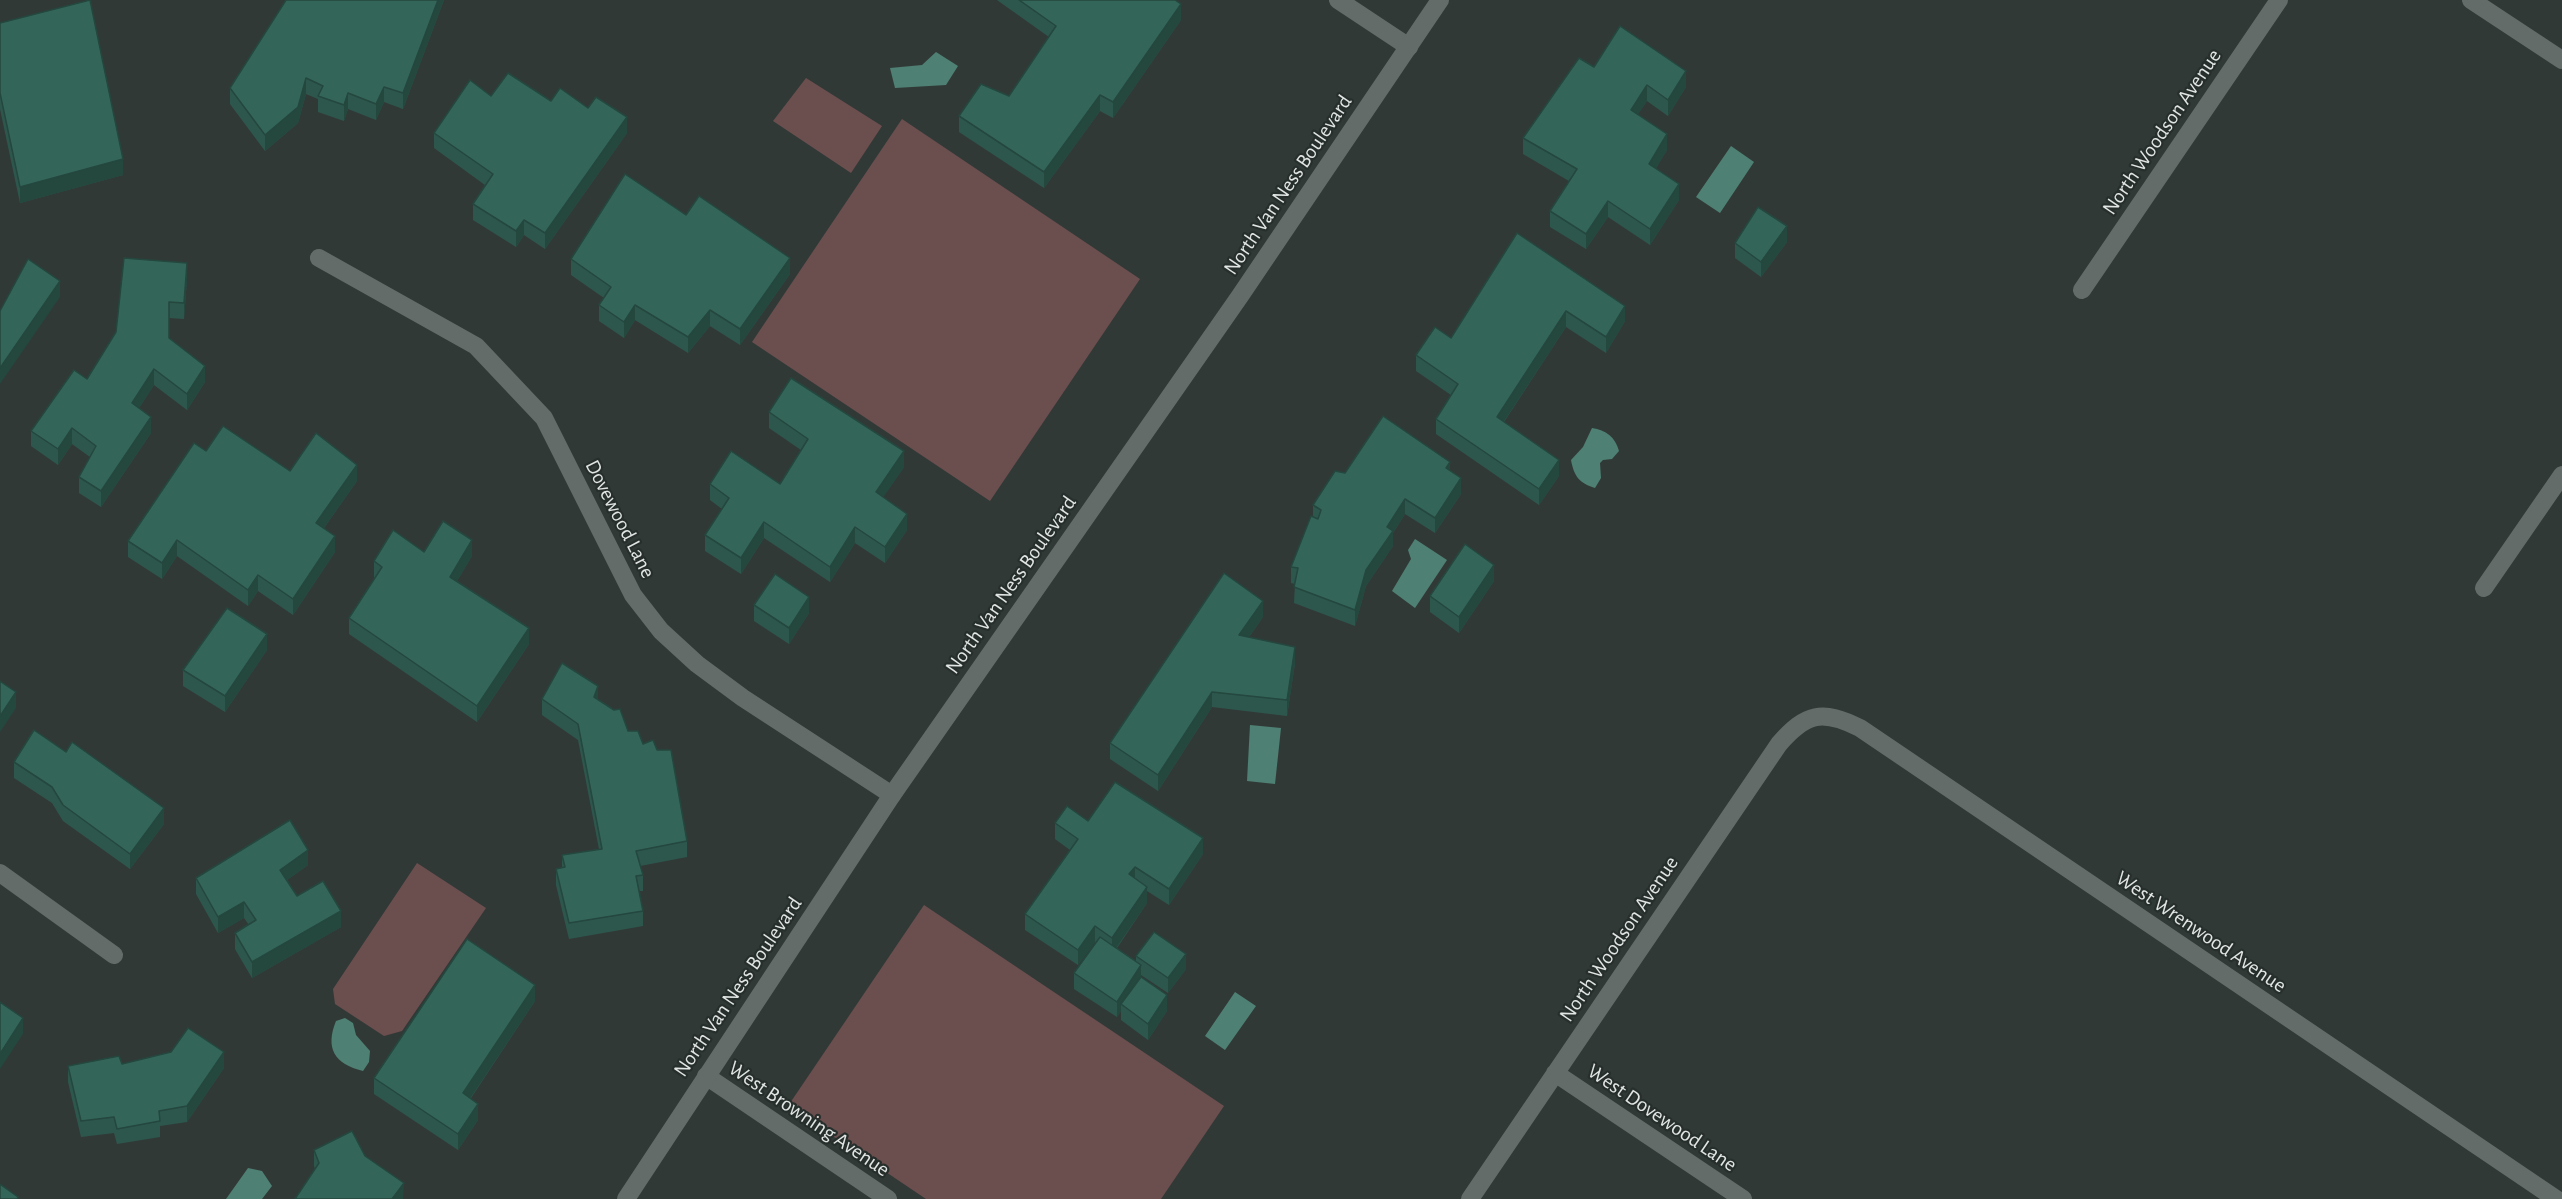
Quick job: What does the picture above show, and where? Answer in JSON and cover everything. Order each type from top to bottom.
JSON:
[{"type":"street","points":[[1338,0],[1409,47]]},
{"type":"street","name":"North Van Ness Boulevard","points":[[626,1199],[892,795],[1240,296],[1440,0]]},
{"type":"street","name":"North Woodson Avenue","points":[[2082,290],[2279,0]]},
{"type":"street","points":[[2471,0],[2562,60]]},
{"type":"street","name":"Dovewood Lane","points":[[319,258],[476,346],[544,418],[633,595],[662,631],[697,664],[743,698],[892,795]]},
{"type":"street","points":[[2484,588],[2562,475]]},
{"type":"street","name":"North Woodson Avenue","points":[[1470,1199],[1779,744],[1795,726],[1816,715]]},
{"type":"street","name":"West Wrenwood Avenue","points":[[1816,715],[1839,717],[1860,728],[2556,1199]]},
{"type":"street","points":[[0,873],[114,955]]},
{"type":"street","name":"West Dovewood Lane","points":[[1556,1073],[1743,1199]]},
{"type":"street","name":"West Browning Avenue","points":[[706,1076],[888,1199]]},
{"type":"shaded area","points":[[936,52],[958,66],[946,85],[895,88],[890,68],[922,65]]},
{"type":"shaded area","points":[[806,78],[882,126],[851,173],[773,121]]},
{"type":"shaded area","points":[[902,119],[1140,279],[990,501],[752,342]]},
{"type":"shaded area","points":[[1731,146],[1754,162],[1720,213],[1696,197]]},
{"type":"shaded area","points":[[1592,428],[1602,430],[1609,435],[1619,451],[1612,459],[1603,460],[1600,463],[1601,478],[1595,488],[1578,478],[1571,460],[1583,447]]},
{"type":"shaded area","points":[[1415,539],[1447,560],[1415,608],[1392,591],[1411,559],[1408,550]]},
{"type":"shaded area","points":[[1250,725],[1281,728],[1275,784],[1247,781]]},
{"type":"shaded area","points":[[417,863],[486,908],[402,1031],[384,1036],[335,1004],[333,989]]},
{"type":"shaded area","points":[[924,905],[1224,1106],[1161,1199],[926,1199],[788,1106]]},
{"type":"shaded area","points":[[1235,992],[1256,1006],[1225,1050],[1205,1036]]},
{"type":"shaded area","points":[[345,1018],[353,1023],[356,1035],[370,1051],[369,1062],[363,1071],[345,1064],[334,1054],[332,1039],[336,1021]]},
{"type":"shaded area","points":[[248,1168],[262,1171],[272,1186],[262,1199],[226,1199]]},
{"type":"building","points":[[90,0],[123,159],[20,187],[0,93],[0,23]]},
{"type":"building","points":[[286,0],[438,0],[403,93],[384,87],[376,104],[348,93],[344,105],[318,96],[323,86],[306,78],[298,107],[265,135],[230,88]]},
{"type":"building","points":[[1019,0],[1175,0],[1181,4],[1113,102],[1100,95],[1044,172],[959,116],[981,84],[1009,96],[1056,26]]},
{"type":"building","points":[[1620,26],[1686,71],[1668,100],[1647,85],[1631,110],[1667,134],[1649,164],[1679,184],[1650,229],[1608,201],[1586,234],[1550,211],[1577,169],[1523,138],[1579,58],[1594,67]]},
{"type":"building","points":[[508,73],[551,101],[560,88],[588,108],[596,97],[627,117],[545,233],[524,220],[516,231],[473,204],[493,174],[434,133],[470,80],[491,96]]},
{"type":"building","points":[[625,174],[686,215],[699,196],[790,258],[740,329],[710,310],[688,337],[635,305],[624,322],[599,305],[611,287],[571,259]]},
{"type":"building","points":[[1758,207],[1787,226],[1761,262],[1735,243]]},
{"type":"building","points":[[1517,233],[1625,306],[1606,337],[1566,311],[1497,417],[1559,460],[1539,489],[1436,419],[1458,384],[1416,355],[1435,327],[1451,338]]},
{"type":"building","points":[[124,258],[187,263],[184,303],[169,302],[169,338],[205,366],[187,394],[154,369],[132,403],[151,417],[101,491],[79,477],[96,446],[72,428],[58,449],[31,431],[74,370],[87,379],[116,332]]},
{"type":"building","points":[[28,259],[60,281],[0,368],[0,311]]},
{"type":"building","points":[[791,378],[904,451],[876,492],[907,514],[885,547],[855,527],[830,567],[764,522],[741,558],[705,535],[729,498],[710,484],[731,451],[780,484],[808,439],[769,412]]},
{"type":"building","points":[[1383,416],[1450,462],[1446,468],[1461,478],[1435,518],[1405,499],[1387,527],[1393,531],[1366,570],[1355,610],[1294,587],[1298,568],[1291,567],[1311,516],[1318,519],[1321,510],[1313,505],[1335,471],[1345,473]]},
{"type":"building","points":[[223,426],[290,471],[316,433],[357,465],[316,523],[335,536],[293,599],[258,575],[248,590],[177,540],[162,563],[128,541],[194,443],[206,451]]},
{"type":"building","points":[[443,521],[472,540],[450,577],[529,628],[477,706],[349,618],[382,567],[374,561],[393,530],[424,552]]},
{"type":"building","points":[[1465,544],[1494,565],[1459,617],[1430,596]]},
{"type":"building","points":[[1224,573],[1263,601],[1239,635],[1295,647],[1287,700],[1212,692],[1158,775],[1110,743]]},
{"type":"building","points":[[775,574],[809,597],[789,628],[754,605]]},
{"type":"building","points":[[227,608],[267,634],[225,696],[183,670]]},
{"type":"building","points":[[562,663],[598,686],[594,697],[614,710],[620,709],[628,731],[638,731],[643,744],[653,740],[657,750],[671,750],[687,841],[636,851],[643,875],[636,876],[643,911],[569,923],[556,869],[565,867],[562,855],[602,849],[578,724],[542,699]]},
{"type":"building","points":[[0,681],[16,692],[0,716]]},
{"type":"building","points":[[34,730],[66,752],[72,742],[164,808],[130,854],[63,805],[52,787],[14,762]]},
{"type":"building","points":[[1115,782],[1203,838],[1169,889],[1135,867],[1129,874],[1147,887],[1112,938],[1095,926],[1078,950],[1025,914],[1078,839],[1055,823],[1067,806],[1088,821]]},
{"type":"building","points":[[290,820],[308,850],[280,870],[297,896],[323,881],[341,911],[252,962],[235,933],[256,920],[244,902],[218,917],[196,878]]},
{"type":"building","points":[[1154,932],[1186,954],[1168,978],[1136,956]]},
{"type":"building","points":[[1100,937],[1141,965],[1117,1002],[1074,973]]},
{"type":"building","points":[[467,939],[535,985],[463,1093],[478,1104],[458,1134],[374,1078]]},
{"type":"building","points":[[1141,977],[1167,995],[1148,1024],[1121,1004]]},
{"type":"building","points":[[0,1002],[23,1018],[0,1054]]},
{"type":"building","points":[[188,1028],[224,1052],[187,1106],[159,1111],[160,1121],[117,1129],[114,1117],[81,1121],[68,1066],[119,1056],[122,1064],[171,1052]]},
{"type":"building","points":[[352,1131],[365,1156],[404,1183],[392,1199],[295,1199],[319,1163],[314,1150]]},
{"type":"building","points":[[0,1184],[18,1197],[17,1199],[0,1199]]}]
